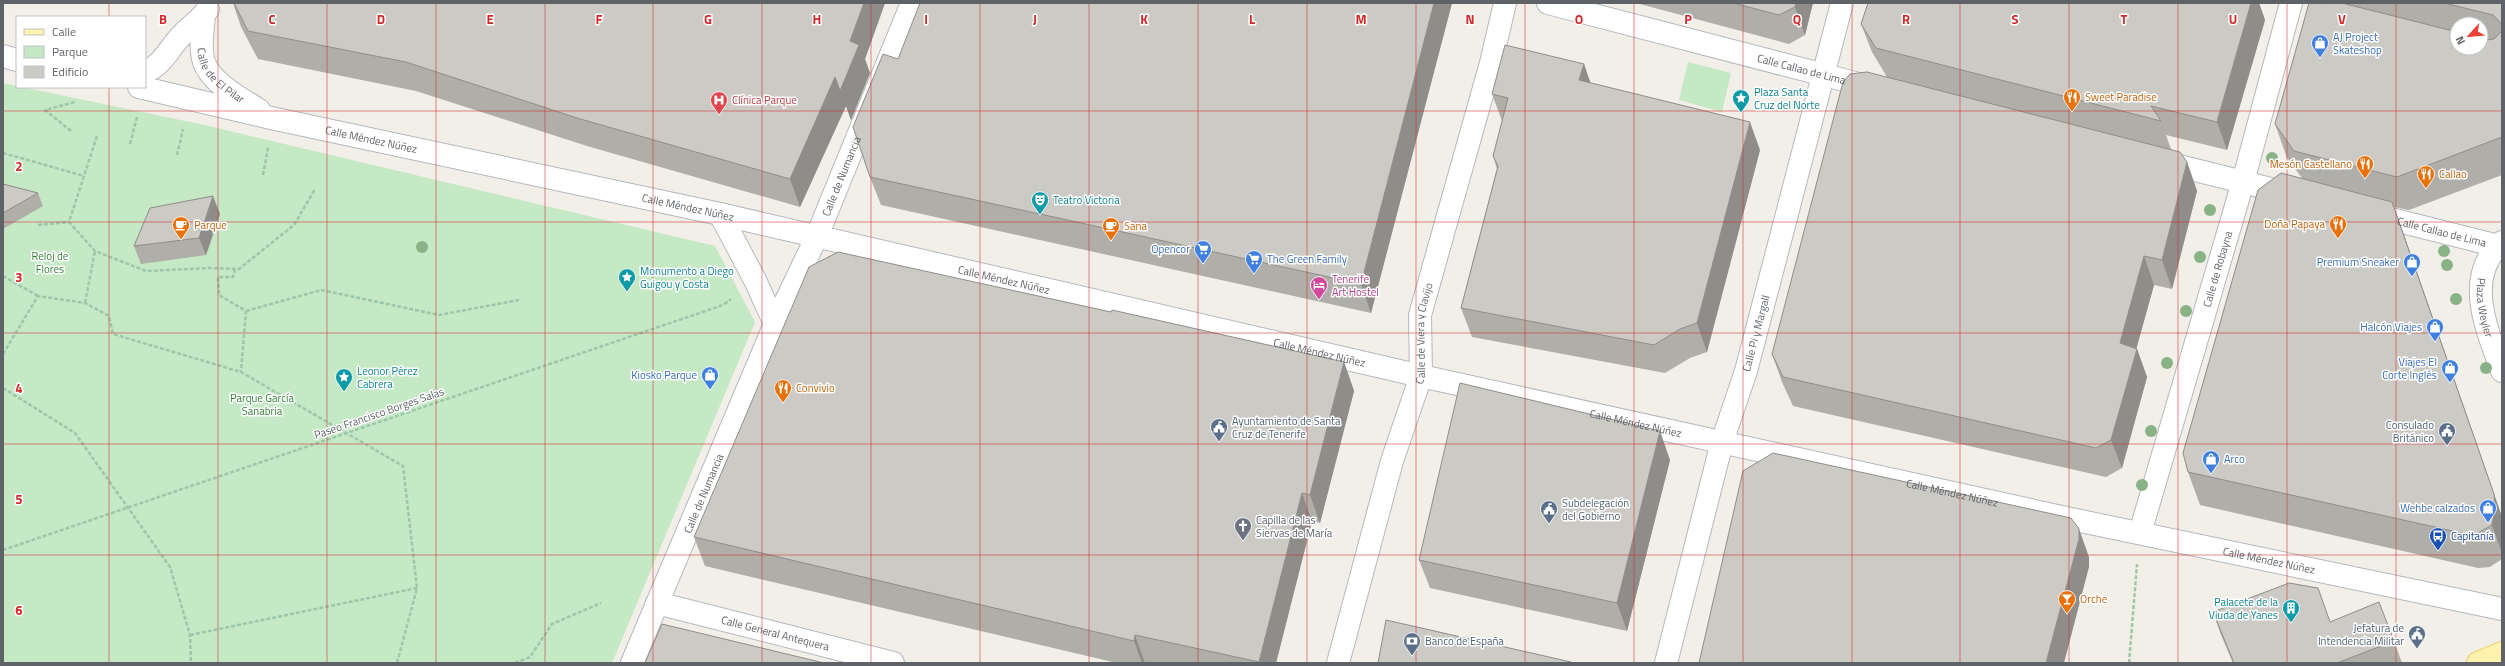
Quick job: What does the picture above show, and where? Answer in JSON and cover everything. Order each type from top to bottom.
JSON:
[{"type":"main road","points":[[2478,663],[2502,653]]},
{"type":"street","name":"Calle de Numancia","points":[[632,663],[775,324],[817,236],[912,3]]},
{"type":"street","name":"Calle de Viera y Clavijo","points":[[1338,663],[1392,460],[1421,376],[1420,315],[1491,63],[1504,3]]},
{"type":"street","name":"Calle Callao de Lima","points":[[1548,3],[1892,92]]},
{"type":"street","name":"Calle Pi y Margall","points":[[1666,663],[1722,442],[1746,371],[1842,3]]},
{"type":"street","points":[[2284,4],[2312,13]]},
{"type":"street","name":"Calle de Robayna","points":[[2140,533],[2243,182],[2284,4]]},
{"type":"street","name":"Calle de El Pilar","points":[[146,71],[161,63],[181,35],[208,9]]},
{"type":"street","name":"Calle de El Pilar","points":[[208,9],[202,42],[204,63],[215,78],[271,118]]},
{"type":"street","points":[[3,56],[16,60]]},
{"type":"street","name":"Calle Méndez Núñez","points":[[143,88],[271,118],[720,214],[1421,376],[2140,533],[2502,609]]},
{"type":"street","points":[[2136,155],[2312,199]]},
{"type":"street","name":"Calle Callao de Lima","points":[[2351,209],[2500,244]]},
{"type":"street","points":[[720,214],[755,280],[775,324]]},
{"type":"street","name":"Plaza Weyler","points":[[2500,244],[2486,264],[2479,288],[2483,314],[2502,371]]},
{"type":"street","name":"Calle General Antequera","points":[[657,603],[893,663]]},
{"type":"path","points":[[71,131],[45,110],[75,102]]},
{"type":"path","points":[[130,144],[138,115]]},
{"type":"path","points":[[177,155],[184,124]]},
{"type":"path","points":[[68,222],[97,136]]},
{"type":"path","points":[[263,175],[268,144]]},
{"type":"path","points":[[3,153],[84,176]]},
{"type":"path","points":[[68,222],[94,250],[146,271],[210,268],[239,269],[294,225],[315,189]]},
{"type":"path","points":[[38,225],[68,222]]},
{"type":"path","points":[[84,302],[94,250]]},
{"type":"path","points":[[235,269],[233,277],[218,277],[219,295],[246,311],[321,290],[439,316],[519,300]]},
{"type":"path","points":[[3,276],[38,296],[84,302],[109,316],[113,334],[241,372],[348,432],[404,466],[417,588],[397,663]]},
{"type":"path","name":"Paseo Francisco Borges Salas","points":[[3,550],[723,305],[755,280]]},
{"type":"path","points":[[3,354],[38,296]]},
{"type":"path","points":[[241,372],[246,311]]},
{"type":"path","points":[[3,388],[75,433],[170,567],[190,635],[191,663]]},
{"type":"path","points":[[2129,663],[2140,533]]},
{"type":"path","points":[[190,635],[417,588]]},
{"type":"path","points":[[515,663],[530,657],[552,624],[601,603]]},
{"type":"green space","points":[[1688,62],[1731,73],[1722,112],[1679,100]]},
{"type":"green space","name":"Parque García Sanabria","points":[[3,83],[16,86],[16,88],[27,88],[209,126],[715,246],[755,322],[612,663],[3,663]]},
{"type":"building","points":[[234,3],[864,3],[850,41],[859,45],[840,91],[835,77],[790,179],[577,118],[406,62],[248,31]]},
{"type":"building","points":[[920,3],[1434,3],[1361,284],[870,177],[853,127],[883,54],[898,59]]},
{"type":"building","points":[[1733,3],[1796,3],[1795,7],[1779,15]]},
{"type":"building","points":[[1868,3],[2251,3],[2217,122],[2151,106],[2161,121],[1876,48],[1861,24]]},
{"type":"building","points":[[2309,3],[2342,3],[2449,30],[2449,56],[2489,56],[2489,40],[2494,39],[2502,31],[2502,137],[2397,177],[2294,151],[2275,124]]},
{"type":"building","points":[[2444,3],[2502,3],[2502,24],[2493,15]]},
{"type":"building","points":[[1505,45],[1584,64],[1579,80],[1750,122],[1697,323],[1680,329],[1654,345],[1461,308],[1498,166],[1493,156],[1508,98],[1492,94]]},
{"type":"building","points":[[1867,72],[2180,152],[2187,162],[2162,260],[2144,256],[2120,343],[2137,349],[2111,440],[2096,448],[1783,377],[1772,354],[1843,82],[1850,74]]},
{"type":"building","points":[[2281,173],[2392,202],[2494,494],[2495,508],[2492,525],[2478,533],[2466,534],[2188,472],[2183,453],[2258,190]]},
{"type":"building","points":[[3,184],[38,193],[3,213]]},
{"type":"building","points":[[213,196],[199,238],[134,246],[150,208]]},
{"type":"building","points":[[838,252],[1111,312],[1112,310],[1344,362],[1310,495],[1302,493],[1259,662],[1135,635],[1134,641],[694,537],[809,267]]},
{"type":"building","name":"Subdelegación del Gobierno","points":[[1460,383],[1660,431],[1617,603],[1419,560]]},
{"type":"building","points":[[1773,453],[2071,518],[2079,529],[2079,539],[2046,663],[1699,663],[1743,471]]},
{"type":"building","points":[[2289,583],[2318,588],[2330,622],[2379,602],[2394,641],[2337,663],[2234,663],[2213,612]]},
{"type":"building","points":[[1386,620],[1571,662],[1571,663],[1378,663]]},
{"type":"building","points":[[662,624],[824,663],[645,663]]},
{"type":"place","name":"AJ Project Skateshop","points":[[2320,58]]},
{"type":"place","name":"Sweet Paradise","points":[[2072,112]]},
{"type":"place","name":"Plaza Santa Cruz del Norte","points":[[1741,113]]},
{"type":"place","name":"Clínica Parque","points":[[719,115]]},
{"type":"place","name":"Mesón Castellano","points":[[2365,179]]},
{"type":"place","name":"Callao","points":[[2426,189]]},
{"type":"place","name":"Teatro Victoria","points":[[1040,215]]},
{"type":"place","name":"Doña Papaya","points":[[2338,239]]},
{"type":"place","name":"Parque","points":[[181,240]]},
{"type":"place","name":"Sana","points":[[1111,241]]},
{"type":"place","name":"Opencor","points":[[1203,264]]},
{"type":"place","name":"The Green Family","points":[[1254,274]]},
{"type":"place","name":"Premium Sneaker","points":[[2412,277]]},
{"type":"place","name":"Monumento a Diego Guigou y Costa","points":[[627,292]]},
{"type":"place","name":"Tenerife Art Hostel","points":[[1319,300]]},
{"type":"place","name":"Halcón Viajes","points":[[2435,342]]},
{"type":"place","name":"Viajes El Corte Inglés","points":[[2450,383]]},
{"type":"place","name":"Kiosko Parque","points":[[710,390]]},
{"type":"place","name":"Leonor Pérez Cabrera","points":[[344,392]]},
{"type":"place","name":"Convivio","points":[[783,403]]},
{"type":"place","name":"Ayuntamiento de Santa Cruz de Tenerife","points":[[1219,442]]},
{"type":"place","name":"Consulado Británico","points":[[2447,446]]},
{"type":"place","name":"Arco","points":[[2211,474]]},
{"type":"place","name":"Wehbe calzados","points":[[2488,523]]},
{"type":"place","name":"Subdelegación del Gobierno","points":[[1549,524]]},
{"type":"place","name":"Capilla de las Siervas de María","points":[[1243,541]]},
{"type":"place","name":"Capitanía","points":[[2438,551]]},
{"type":"place","name":"Orche","points":[[2067,614]]},
{"type":"place","name":"Palacete de la Viuda de Yanes","points":[[2291,623]]},
{"type":"place","name":"Jefatura de Intendencia Militar","points":[[2417,649]]},
{"type":"place","name":"Banco de España","points":[[1412,656]]},
{"type":"park label","name":"Reloj de Flores","points":[[50,262]]}]
